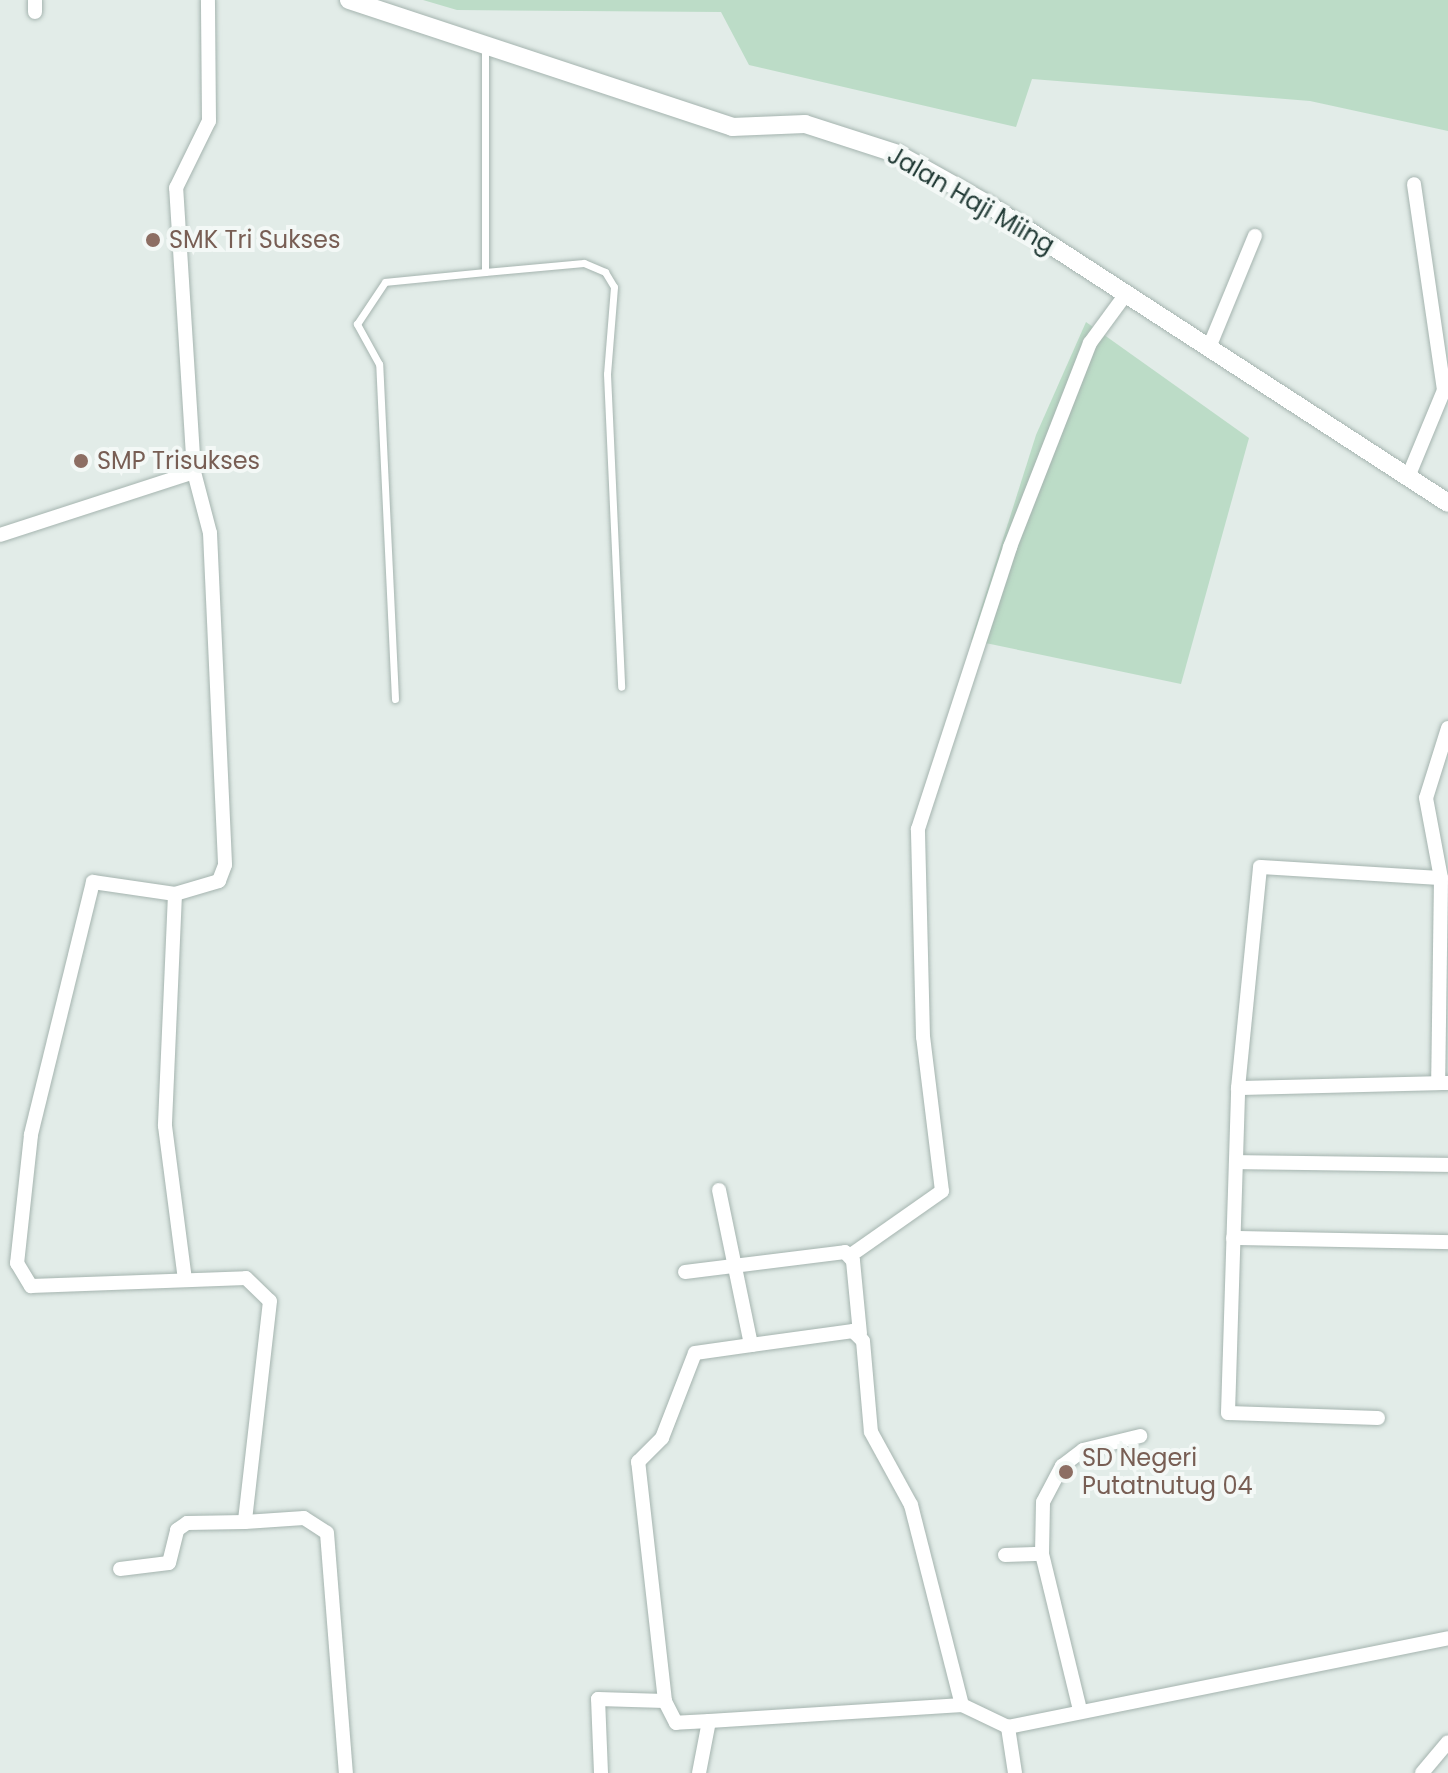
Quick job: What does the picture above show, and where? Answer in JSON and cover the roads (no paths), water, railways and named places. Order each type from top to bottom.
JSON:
[{"type":"main road","name":"Jalan Haji Miing","points":[[349,0],[485,42],[732,127],[796,122],[898,154],[1210,345],[1448,503]]},
{"type":"street","points":[[208,0],[209,121],[176,188],[194,472],[210,533],[225,865],[219,881],[175,894],[93,882],[31,1135],[17,1263],[31,1286],[246,1278],[270,1301],[245,1522]]},
{"type":"street","points":[[1408,477],[1444,390],[1414,184]]},
{"type":"street","points":[[1210,345],[1255,236]]},
{"type":"street","points":[[685,1272],[851,1255],[942,1191],[923,1037],[918,829],[1010,547],[1090,343],[1126,294]]},
{"type":"street","points":[[0,535],[194,472]]},
{"type":"street","points":[[1238,1088],[1443,1083],[1441,878],[1426,798],[1448,728]]},
{"type":"street","points":[[1378,1418],[1228,1413],[1238,1088],[1260,867],[1441,878]]},
{"type":"street","points":[[175,894],[165,1126],[185,1280]]},
{"type":"street","points":[[1236,1162],[1448,1165]]},
{"type":"street","points":[[719,1190],[751,1345]]},
{"type":"street","points":[[1233,1238],[1448,1242]]},
{"type":"street","points":[[851,1255],[871,1432],[911,1505],[962,1705]]},
{"type":"street","points":[[860,1334],[695,1353],[662,1438],[638,1462],[665,1701],[676,1723],[962,1705],[1008,1727],[1448,1638]]},
{"type":"street","points":[[1080,1710],[1042,1554],[1043,1502],[1062,1466],[1083,1450],[1140,1436]]},
{"type":"street","points":[[120,1569],[169,1563],[177,1530],[187,1523],[304,1518],[327,1533],[346,1773]]},
{"type":"street","points":[[1005,1555],[1042,1554]]},
{"type":"street","points":[[601,1773],[598,1699],[665,1701]]},
{"type":"street","points":[[699,1773],[709,1721]]},
{"type":"street","points":[[1008,1727],[1015,1773]]},
{"type":"street","points":[[1422,1773],[1448,1742]]},
{"type":"lane","points":[[485,42],[485,272]]},
{"type":"lane","points":[[395,699],[379,364],[357,324],[385,282],[584,263],[605,272],[614,287],[607,374],[621,687]]},
{"type":"place","name":"SMK Tri Sukses","points":[[153,240]]},
{"type":"place","name":"SMP Trisukses","points":[[81,461]]},
{"type":"place","name":"SD Negeri Putatnutug 04","points":[[1066,1472]]}]
